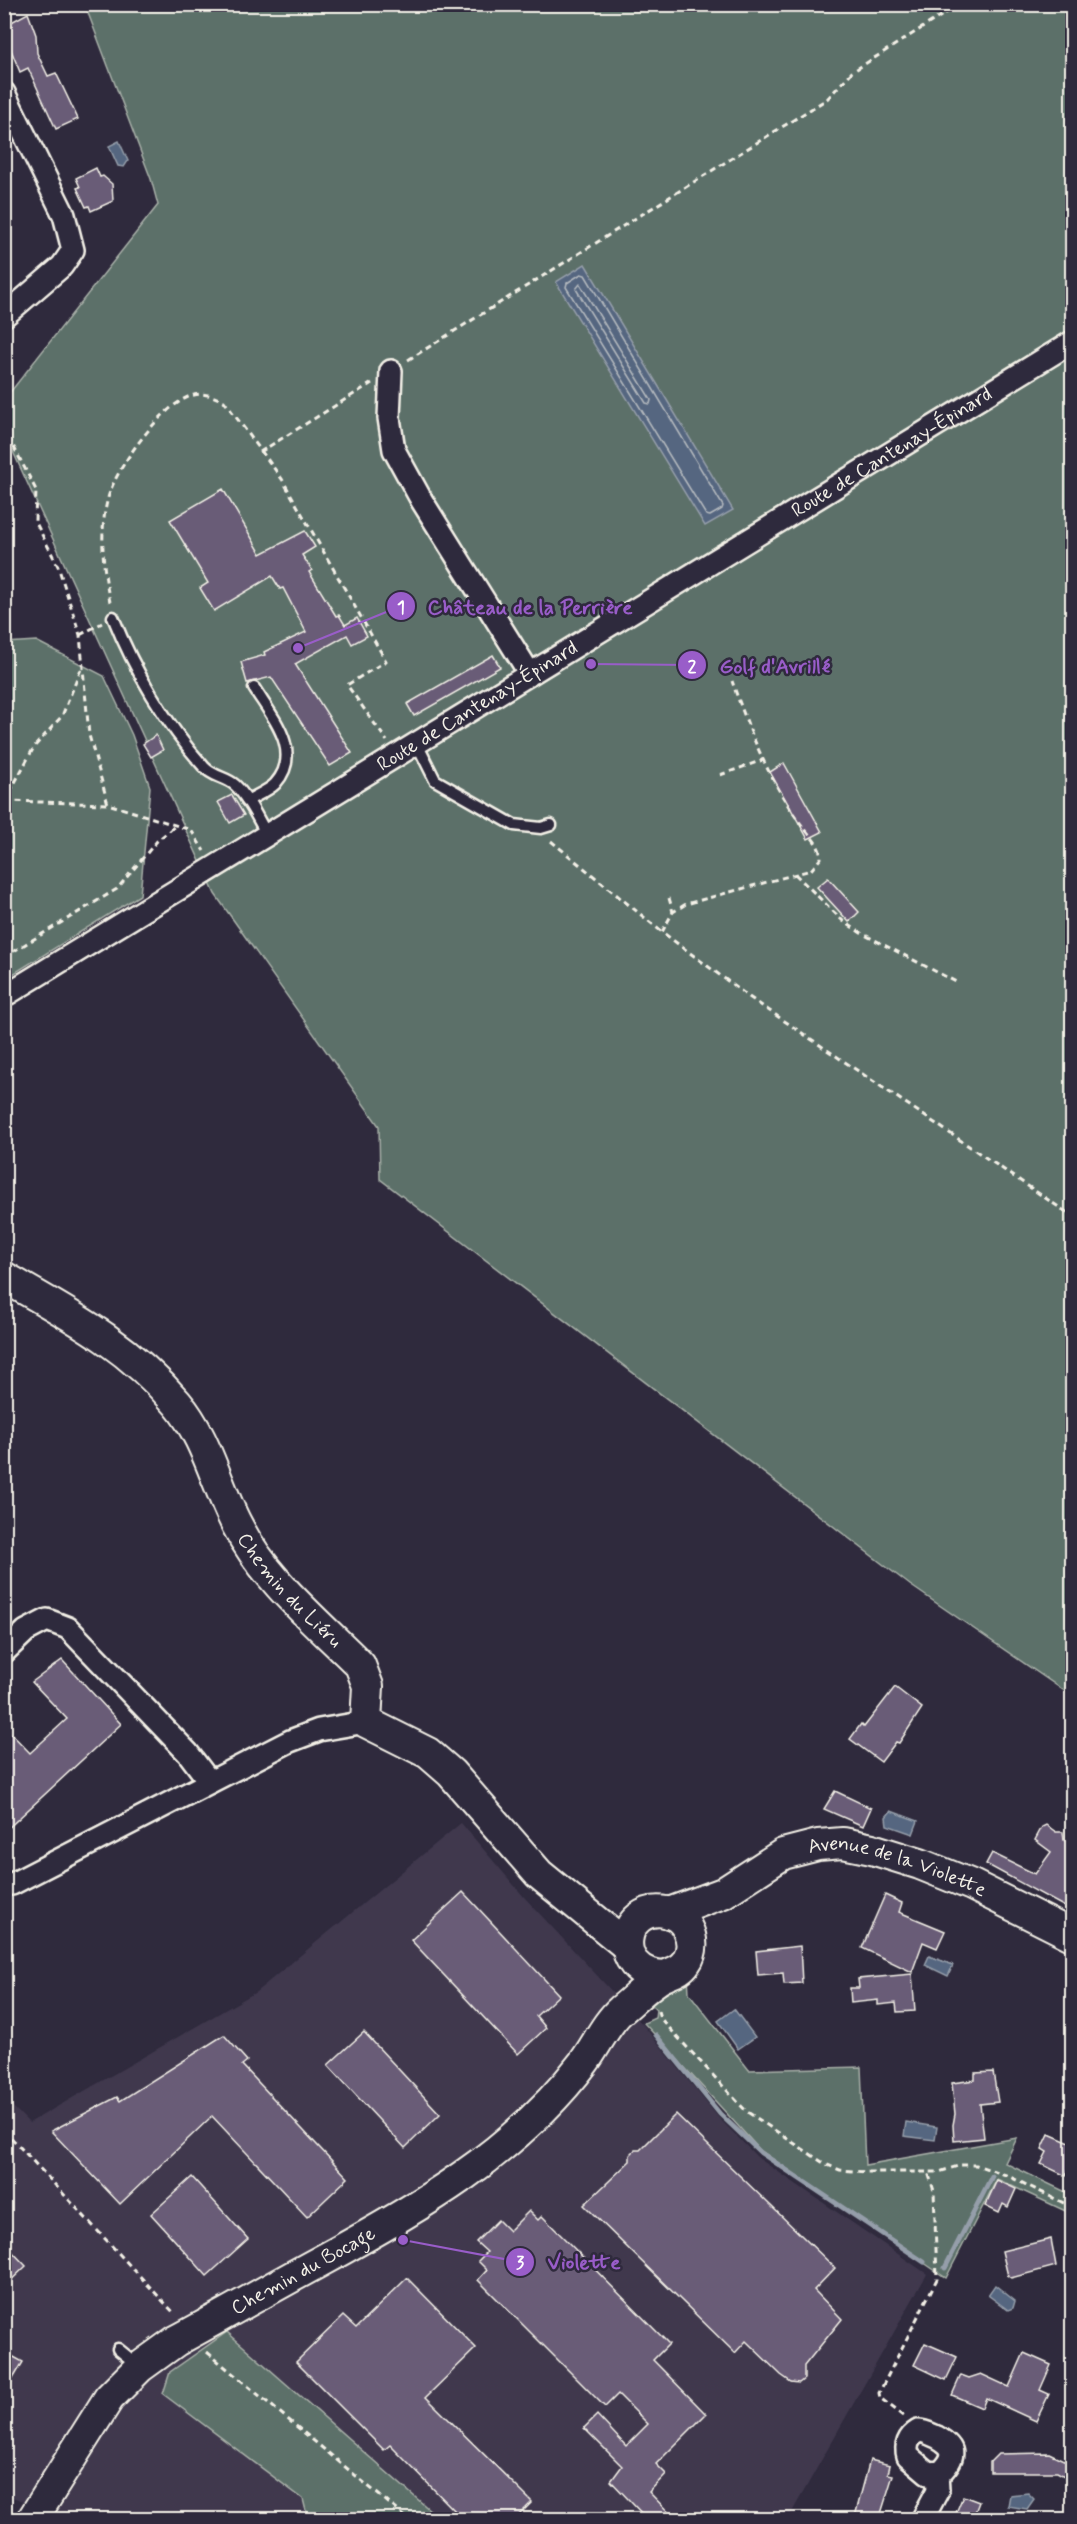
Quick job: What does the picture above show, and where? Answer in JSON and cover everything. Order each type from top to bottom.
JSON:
[{"type":"street","points":[[4,316],[62,266],[73,250],[64,215],[5,97]]},
{"type":"street","name":"Route de Cantenay-Épinard","points":[[4,996],[1072,342]]},
{"type":"street","points":[[391,370],[389,418],[394,450],[422,501],[530,674]]},
{"type":"street","name":"Chemin du Liéru","points":[[4,1277],[92,1328],[135,1359],[178,1404],[203,1445],[237,1526],[261,1564],[360,1665],[368,1686],[366,1722]]},
{"type":"street","points":[[4,1652],[26,1631],[47,1620],[68,1628],[188,1753],[210,1782]]},
{"type":"street","points":[[12,1884],[290,1741],[319,1730],[366,1722],[428,1753],[451,1773],[539,1874],[572,1899],[627,1951],[642,1972],[663,1976],[682,1967],[691,1951],[692,1942],[686,1925],[669,1913],[648,1913],[639,1918],[627,1935],[627,1951]]},
{"type":"street","name":"Avenue de la Violette","points":[[669,1913],[723,1893],[783,1854],[818,1845],[843,1843],[920,1864],[972,1885],[1072,1935]]},
{"type":"street","name":"Avenue de la Violette","points":[[692,1942],[723,1893]]},
{"type":"street","points":[[572,1899],[639,1918]]},
{"type":"street","name":"Chemin du Bocage","points":[[619,2012],[627,1951]]},
{"type":"street","name":"Chemin du Bocage","points":[[32,2520],[109,2398],[129,2358],[176,2341],[400,2217],[465,2176],[523,2127],[569,2081],[619,2012],[663,1976]]},
{"type":"street","points":[[918,2432],[929,2433],[952,2448],[947,2465],[937,2473],[928,2473],[908,2456],[907,2445],[911,2436],[918,2432]]},
{"type":"street","points":[[922,2520],[938,2490],[937,2473]]},
{"type":"lane","points":[[113,617],[136,665],[189,750],[209,773],[237,787],[268,836]]},
{"type":"lane","points":[[247,801],[274,785],[287,766],[287,743],[254,688]]},
{"type":"lane","points":[[417,744],[435,780],[514,825],[541,828],[551,825]]},
{"type":"path","points":[[260,452],[827,99],[852,72],[960,4]]},
{"type":"path","points":[[80,635],[113,617],[104,553],[108,497],[121,468],[145,436],[169,410],[193,395],[210,394],[224,401],[237,416],[260,452],[282,480],[386,661],[347,685],[388,744]]},
{"type":"path","points":[[301,428],[304,433]]},
{"type":"path","points":[[83,666],[62,716],[34,747],[5,802],[108,804]]},
{"type":"path","points":[[662,932],[673,912],[686,904],[816,867],[821,853],[785,800],[763,760],[732,681]]},
{"type":"path","points":[[720,775],[763,760]]},
{"type":"path","points":[[4,957],[117,889],[157,841],[175,826]]},
{"type":"path","points":[[540,839],[551,841],[662,932],[749,997],[1072,1216]]},
{"type":"path","points":[[795,874],[843,921],[861,933],[958,983]]},
{"type":"path","points":[[669,898],[673,912]]},
{"type":"path","points":[[658,2011],[660,2018],[746,2111],[825,2164],[852,2172],[928,2172],[961,2165],[976,2165],[1006,2175],[1072,2207]]},
{"type":"path","points":[[4,2130],[178,2318]]},
{"type":"path","points":[[918,2432],[901,2412],[880,2398],[879,2393],[937,2279],[934,2191],[928,2172]]},
{"type":"path","points":[[202,2347],[409,2520]]},
{"type":"shaded area","points":[[461,1823],[524,1897],[644,2026],[718,2117],[758,2158],[927,2274],[788,2519],[68,2519],[5,2494],[4,2098],[29,2123],[256,1992]]},
{"type":"green space","points":[[85,5],[1072,5],[1072,1696],[910,1585],[380,1179],[379,1126],[215,894],[5,434],[4,400],[158,205],[151,179]]},
{"type":"green space","points":[[36,641],[104,676],[132,735],[150,787],[140,895],[5,979],[5,643]]},
{"type":"green space","points":[[688,1975],[689,1993],[749,2070],[861,2067],[865,2165],[1017,2138],[1005,2163],[1072,2195],[1072,2214],[997,2179],[946,2278],[760,2150],[644,2023],[655,2018],[656,2009],[646,1999]]},
{"type":"green space","points":[[227,2332],[440,2519],[308,2519],[303,2499],[163,2394],[170,2372]]},
{"type":"water","points":[[119,141],[128,161],[124,167],[118,166],[109,146]]},
{"type":"water","points":[[585,264],[733,510],[705,526],[556,282]]},
{"type":"water","points":[[891,1811],[918,1821],[913,1834],[887,1825],[886,1817]]},
{"type":"water","points":[[929,1956],[953,1965],[948,1976],[925,1965]]},
{"type":"water","points":[[734,2009],[755,2037],[738,2049],[718,2021]]},
{"type":"water","points":[[906,2122],[937,2127],[935,2140],[904,2136]]},
{"type":"water","points":[[995,2285],[1015,2301],[1013,2308],[1008,2310],[988,2295]]},
{"type":"water","points":[[1028,2493],[1034,2499],[1027,2509],[1008,2506],[1010,2495]]},
{"type":"building","points":[[28,13],[36,35],[37,53],[48,76],[56,73],[78,119],[56,129],[28,68],[20,72],[4,33],[4,26]]},
{"type":"building","points":[[96,168],[100,177],[103,176],[112,184],[113,201],[91,211],[89,206],[86,207],[77,188],[80,187],[76,178]]},
{"type":"building","points":[[223,489],[261,554],[305,531],[315,547],[302,555],[312,570],[309,572],[336,616],[339,615],[345,625],[357,618],[367,636],[352,644],[347,635],[295,664],[352,753],[330,766],[271,677],[247,683],[241,662],[265,655],[264,652],[306,632],[283,588],[280,589],[272,576],[214,611],[200,588],[208,583],[170,520]]},
{"type":"building","points":[[493,655],[500,667],[414,716],[407,704]]},
{"type":"building","points":[[156,735],[163,750],[151,757],[143,744]]},
{"type":"building","points":[[784,763],[822,832],[808,839],[770,772]]},
{"type":"building","points":[[232,795],[244,815],[230,823],[218,802]]},
{"type":"building","points":[[828,878],[859,912],[849,922],[817,887]]},
{"type":"building","points":[[62,1660],[121,1724],[4,1832],[4,1726],[30,1753],[67,1719],[32,1682]]},
{"type":"building","points":[[895,1687],[922,1708],[899,1743],[896,1742],[881,1762],[850,1739],[861,1724],[864,1727]]},
{"type":"building","points":[[835,1791],[871,1808],[863,1826],[824,1809]]},
{"type":"building","points":[[1046,1825],[1056,1832],[1063,1832],[1064,1840],[1072,1846],[1072,1899],[1065,1907],[986,1864],[992,1853],[1035,1874],[1051,1852],[1035,1840],[1042,1827]]},
{"type":"building","points":[[463,1892],[559,1995],[536,2016],[546,2028],[518,2054],[411,1940]]},
{"type":"building","points":[[885,1895],[902,1903],[899,1912],[945,1931],[937,1948],[923,1942],[912,1972],[862,1948]]},
{"type":"building","points":[[800,1946],[802,1983],[784,1984],[783,1973],[758,1975],[756,1951]]},
{"type":"building","points":[[912,1974],[915,2011],[897,2012],[896,2003],[878,2005],[878,2000],[851,2003],[850,1988],[859,1988],[858,1979]]},
{"type":"building","points":[[364,2032],[440,2114],[405,2148],[328,2065]]},
{"type":"building","points":[[224,2035],[247,2061],[242,2065],[348,2178],[307,2217],[212,2116],[120,2204],[51,2131],[117,2097],[120,2101]]},
{"type":"building","points":[[993,2072],[998,2102],[980,2104],[984,2138],[954,2141],[955,2114],[952,2083],[975,2080],[975,2073]]},
{"type":"building","points":[[676,2114],[835,2268],[814,2290],[842,2319],[804,2366],[804,2379],[799,2383],[791,2382],[781,2375],[746,2341],[735,2353],[584,2205],[630,2161],[630,2155],[635,2150],[640,2150]]},
{"type":"building","points":[[1049,2134],[1072,2144],[1072,2162],[1066,2176],[1041,2164],[1047,2152],[1042,2149]]},
{"type":"building","points":[[192,2177],[248,2239],[207,2276],[151,2214]]},
{"type":"building","points":[[997,2180],[1016,2189],[1008,2207],[1003,2204],[999,2213],[985,2206]]},
{"type":"building","points":[[529,2211],[538,2220],[542,2216],[669,2344],[653,2360],[706,2414],[656,2464],[666,2474],[649,2492],[676,2520],[648,2520],[611,2481],[622,2466],[584,2428],[597,2415],[626,2446],[648,2424],[618,2394],[605,2407],[478,2280],[487,2270],[478,2261],[487,2252],[476,2242],[498,2220],[509,2231]]},
{"type":"building","points":[[1051,2239],[1056,2266],[1011,2278],[1008,2276],[1002,2251]]},
{"type":"building","points":[[4,2243],[26,2266],[4,2287]]},
{"type":"building","points":[[407,2278],[476,2348],[426,2397],[532,2502],[514,2520],[461,2517],[390,2445],[384,2450],[296,2362],[343,2316],[356,2328]]},
{"type":"building","points":[[925,2343],[957,2357],[946,2380],[914,2365]]},
{"type":"building","points":[[1024,2353],[1051,2365],[1040,2390],[1049,2394],[1036,2421],[986,2398],[982,2408],[952,2395],[961,2375],[969,2378],[981,2374],[1009,2387]]},
{"type":"building","points":[[10,2355],[23,2362],[4,2394],[4,2365]]},
{"type":"building","points":[[1049,2453],[1072,2464],[1066,2477],[1057,2472],[990,2472],[990,2462],[998,2454]]},
{"type":"building","points":[[870,2460],[890,2465],[888,2474],[893,2475],[879,2520],[854,2520]]},
{"type":"building","points":[[963,2496],[979,2502],[972,2520],[953,2520]]},
{"type":"waterway","points":[[656,2035],[720,2114],[761,2153],[924,2262]]},
{"type":"waterway","points":[[945,2268],[992,2176]]},
{"type":"place","name":"Château de la Perrière","points":[[298,648]]},
{"type":"place","name":"Golf d'Avrillé","points":[[591,664]]},
{"type":"place","name":"Violette","points":[[403,2240]]}]
